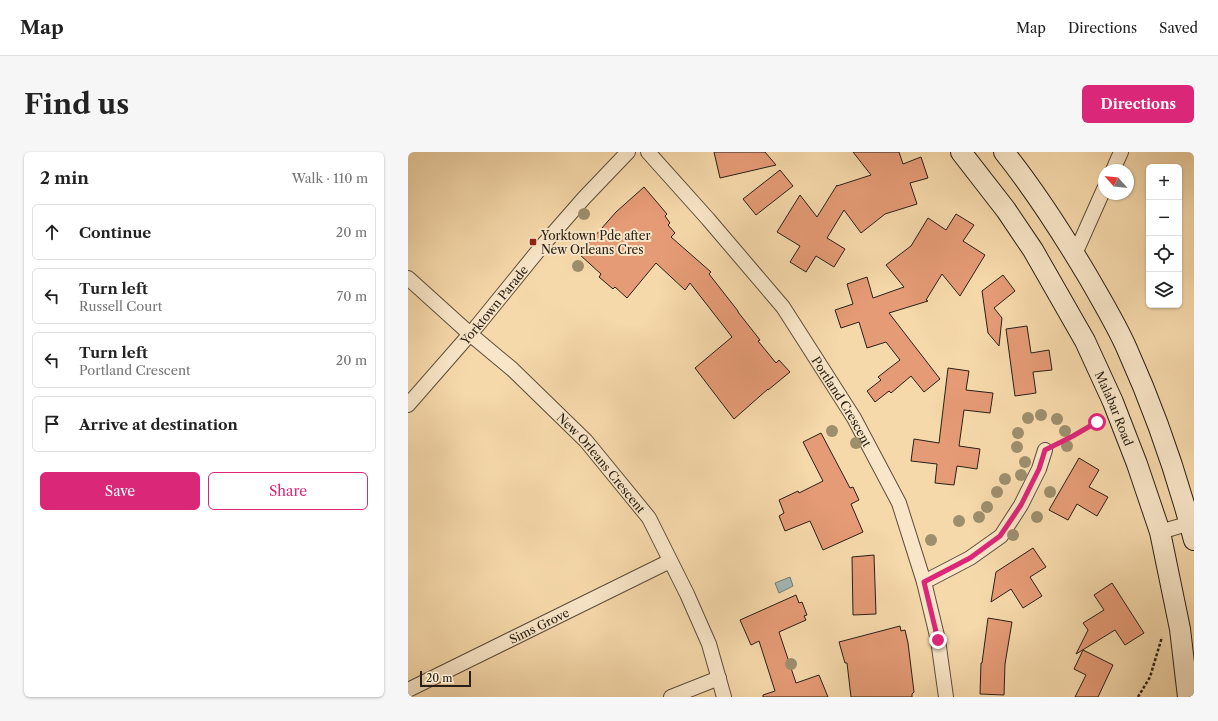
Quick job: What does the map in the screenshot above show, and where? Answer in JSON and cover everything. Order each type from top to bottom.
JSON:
[{"type":"main road","name":"Malabar Road","points":[[961,152],[1006,210],[1033,250],[1085,341],[1118,416],[1137,464],[1160,532],[1180,629],[1188,697]]},
{"type":"main road","points":[[1004,152],[1046,209],[1075,254],[1127,348],[1155,415],[1193,529]]},
{"type":"street","name":"Yorktown Parade","points":[[408,405],[470,334],[568,216],[628,152]]},
{"type":"street","name":"Portland Crescent","points":[[648,152],[708,219],[783,307],[854,418],[899,503],[924,582],[938,640],[946,697]]},
{"type":"street","points":[[1115,164],[1121,152]]},
{"type":"street","points":[[1075,254],[1099,200]]},
{"type":"street","name":"New Orleans Crescent","points":[[408,278],[470,334],[512,369],[586,441],[649,518],[710,644],[724,697]]},
{"type":"street","points":[[924,582],[970,558],[1000,536],[1021,505],[1039,469],[1045,450]]},
{"type":"street","points":[[1160,532],[1193,529]]},
{"type":"street","name":"Sims Grove","points":[[408,690],[670,561]]},
{"type":"street","points":[[671,697],[719,678]]},
{"type":"path","points":[[1045,450],[1097,422]]},
{"type":"path","points":[[1138,697],[1150,677],[1162,634]]},
{"type":"shaded area","points":[[790,577],[793,586],[779,593],[775,583]]},
{"type":"building","points":[[714,152],[765,152],[776,165],[720,178]]},
{"type":"building","points":[[853,152],[899,152],[903,164],[921,157],[928,178],[910,183],[917,204],[885,214],[861,233],[844,210],[827,238],[845,249],[834,267],[816,256],[806,272],[790,262],[800,246],[777,232],[800,195],[817,217],[837,185],[871,175]]},
{"type":"building","points":[[780,170],[793,186],[756,215],[743,199]]},
{"type":"building","points":[[644,187],[667,214],[665,216],[670,223],[668,225],[675,233],[671,237],[711,272],[709,274],[760,340],[758,341],[776,363],[779,360],[790,372],[734,419],[695,368],[732,337],[690,283],[685,290],[656,263],[627,298],[615,287],[613,289],[599,277],[601,274],[579,254],[616,212]]},
{"type":"building","points":[[956,214],[974,225],[963,241],[985,255],[960,296],[942,274],[926,300],[928,301],[889,313],[940,379],[924,392],[911,376],[891,393],[889,391],[875,402],[867,391],[881,380],[878,377],[900,360],[886,342],[867,348],[859,322],[841,328],[835,310],[853,304],[847,284],[867,277],[873,298],[904,287],[886,265],[911,246],[928,218],[946,230]]},
{"type":"building","points":[[1003,275],[1015,291],[994,308],[1002,318],[999,346],[988,333],[982,291]]},
{"type":"building","points":[[1027,326],[1031,353],[1049,350],[1052,370],[1033,372],[1036,393],[1015,396],[1006,329]]},
{"type":"building","points":[[948,368],[969,371],[966,390],[993,393],[990,413],[964,410],[959,446],[980,449],[977,469],[957,466],[954,485],[935,483],[937,464],[911,461],[914,439],[939,443]]},
{"type":"building","points":[[821,433],[850,488],[853,487],[859,500],[851,504],[863,532],[823,550],[810,521],[785,531],[779,516],[784,513],[779,500],[798,491],[799,493],[823,481],[803,442]]},
{"type":"building","points":[[1079,458],[1099,470],[1089,487],[1108,497],[1097,516],[1077,504],[1068,520],[1049,510]]},
{"type":"building","points":[[1033,548],[1046,567],[1030,577],[1042,596],[1023,608],[1011,589],[991,602],[996,572]]},
{"type":"building","points":[[874,555],[876,614],[853,615],[852,557]]},
{"type":"building","points":[[1112,583],[1144,633],[1125,645],[1115,630],[1076,654],[1088,630],[1083,623],[1104,610],[1094,595]]},
{"type":"building","points":[[796,595],[799,603],[802,602],[807,615],[804,616],[806,620],[779,632],[796,683],[819,675],[828,697],[763,697],[763,695],[775,691],[759,641],[751,645],[740,620]]},
{"type":"building","points":[[988,618],[1012,622],[1005,664],[1004,695],[980,694],[981,663]]},
{"type":"building","points":[[900,626],[901,631],[905,630],[908,643],[914,692],[912,697],[851,697],[847,663],[845,663],[839,642]]},
{"type":"building","points":[[1083,650],[1113,665],[1098,697],[1075,697],[1086,675],[1074,669]]},
{"type":"place","name":"Yorktown Pde after New Orleans Cres","points":[[533,242]]},
{"type":"route","points":[[938,640],[924,582],[970,558],[1000,536],[1021,505],[1039,469],[1045,450],[1097,422]]}]
